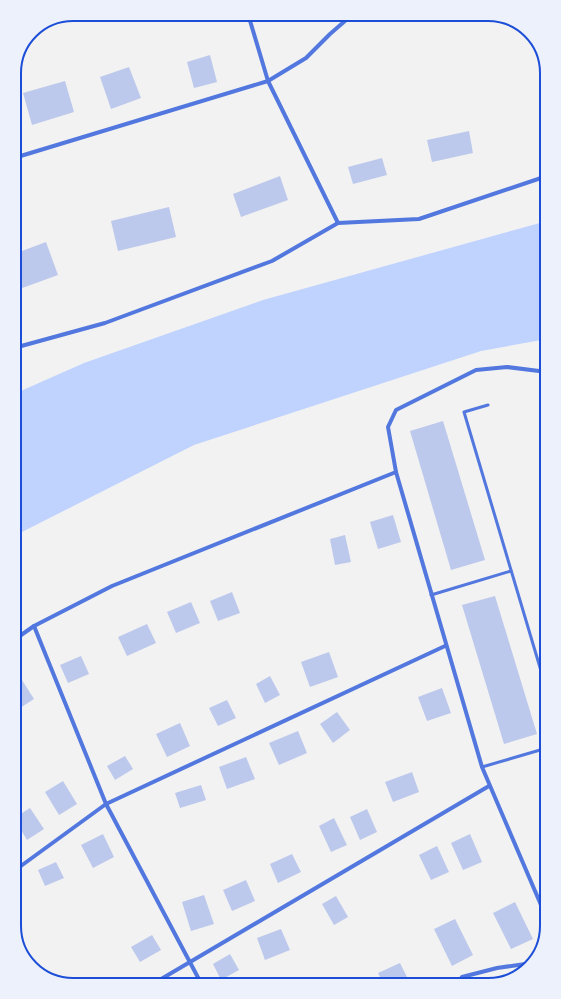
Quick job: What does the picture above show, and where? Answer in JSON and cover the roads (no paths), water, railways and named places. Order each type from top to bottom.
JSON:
[{"type":"street","points":[[250,21],[268,81],[338,223]]},
{"type":"street","points":[[21,156],[268,81],[306,58],[345,21]]},
{"type":"street","points":[[21,346],[105,323],[272,261],[338,223],[419,219],[540,178]]},
{"type":"street","points":[[540,371],[507,367],[476,370],[396,410],[388,427],[396,472],[445,646],[482,767],[540,903]]},
{"type":"street","points":[[21,635],[34,626],[112,586],[396,472]]},
{"type":"street","points":[[34,626],[106,804],[199,978]]},
{"type":"street","points":[[21,866],[106,804],[445,646]]},
{"type":"street","points":[[162,978],[190,960],[489,786]]},
{"type":"street","points":[[461,978],[497,968],[523,964]]},
{"type":"lane","points":[[488,405],[464,412],[540,668]]},
{"type":"lane","points":[[431,594],[511,571]]},
{"type":"lane","points":[[482,767],[540,750]]},
{"type":"water","points":[[540,223],[540,340],[481,351],[194,445],[21,532],[21,391],[84,363],[263,300]]}]
